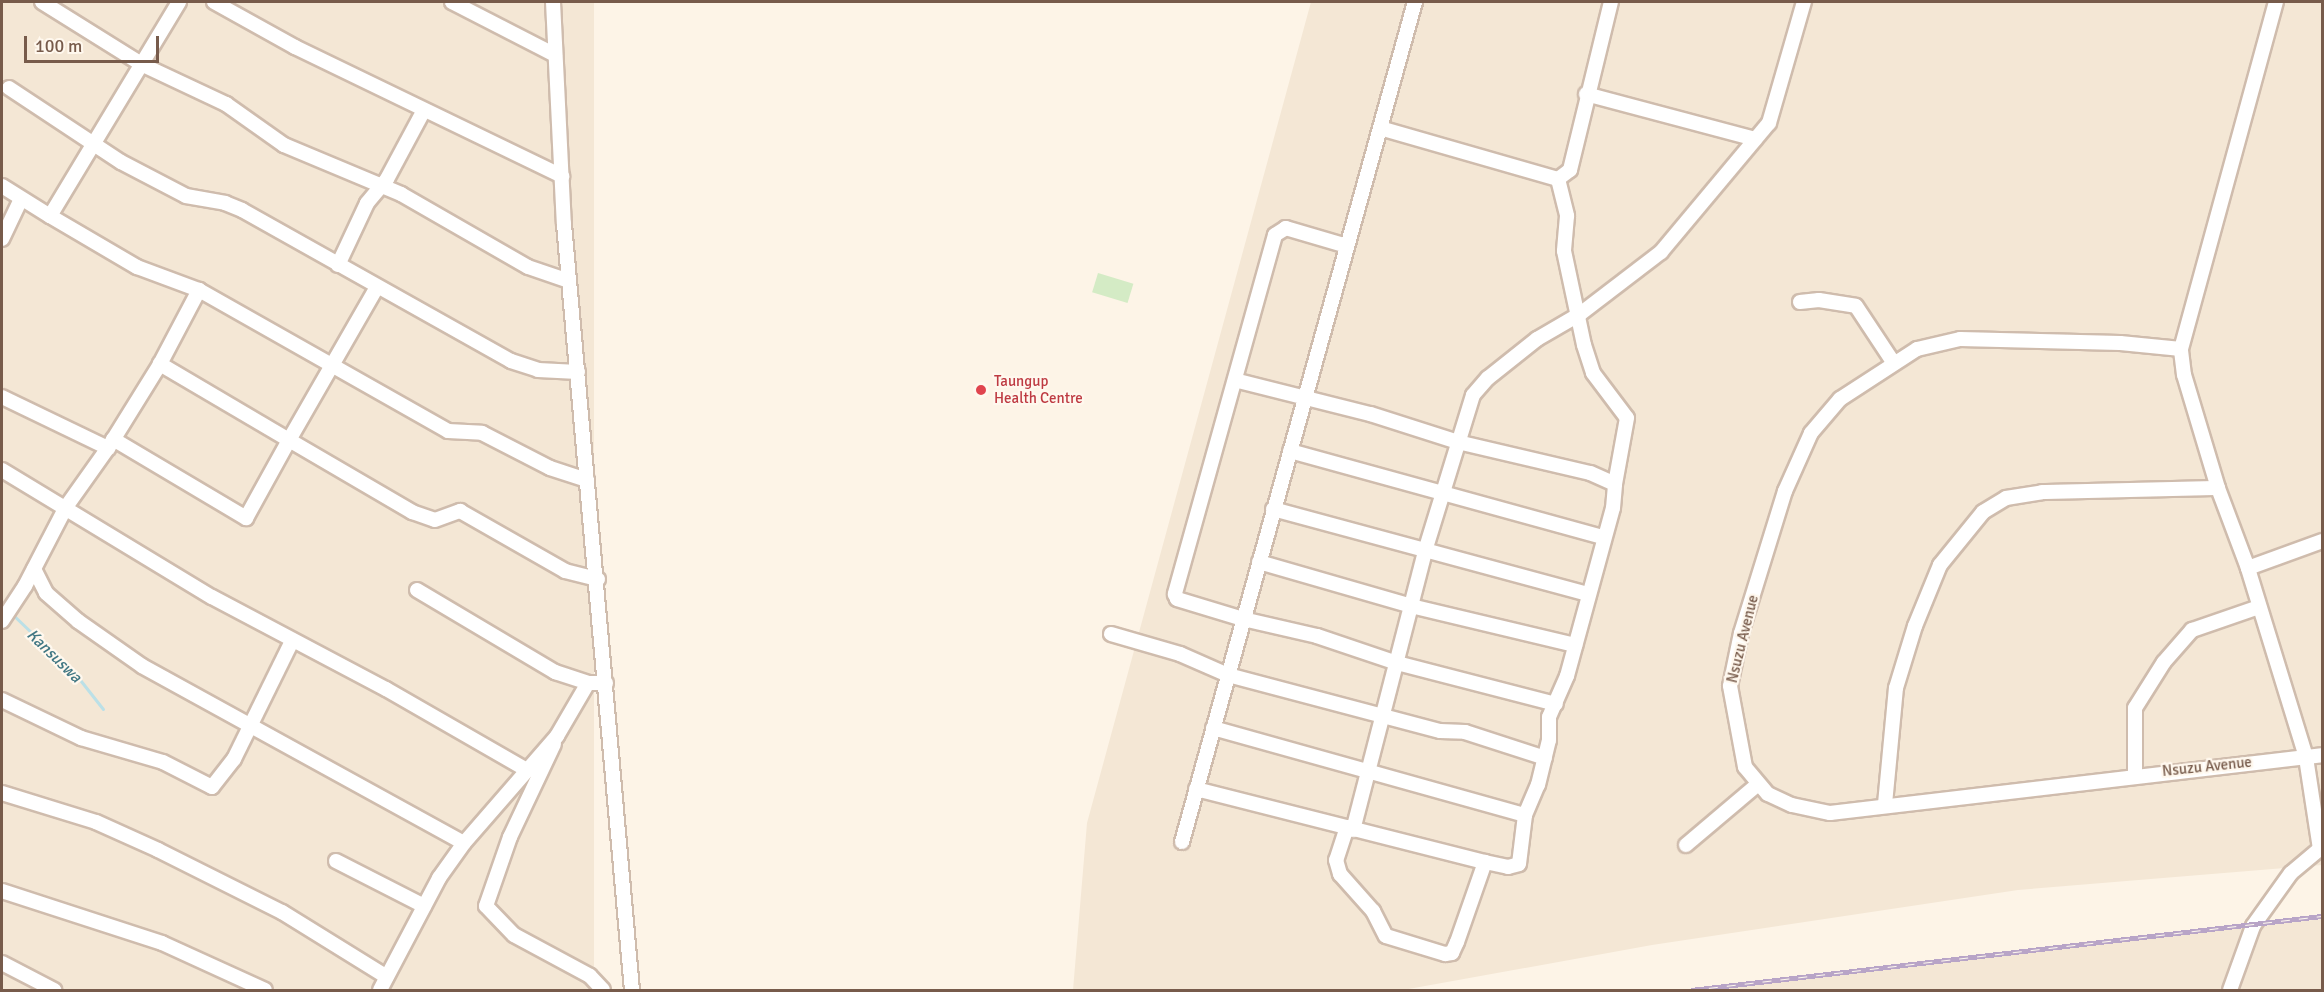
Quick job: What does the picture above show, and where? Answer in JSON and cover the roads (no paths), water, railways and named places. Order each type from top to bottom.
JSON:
[{"type":"street","points":[[42,2],[143,65],[226,104],[284,145],[420,203],[467,235],[528,267],[569,281]]},
{"type":"street","points":[[50,216],[95,146],[179,2]]},
{"type":"street","points":[[214,2],[423,112],[562,177]]},
{"type":"street","points":[[452,2],[555,55]]},
{"type":"street","points":[[553,2],[569,281],[598,579],[632,990]]},
{"type":"street","points":[[1182,842],[1415,2]]},
{"type":"street","points":[[1558,179],[1570,170],[1586,94],[1611,2]]},
{"type":"street","points":[[1485,862],[1452,953],[1445,954],[1386,936],[1373,911],[1340,874],[1336,860],[1350,829],[1368,773],[1425,551],[1458,442],[1479,387],[1537,339],[1580,314],[1661,252],[1769,123],[1804,2]]},
{"type":"street","points":[[2230,990],[2253,926],[2291,873],[2320,849],[2306,757],[2248,568],[2218,488],[2184,375],[2181,349],[2276,2]]},
{"type":"street","points":[[9,87],[95,146],[186,196],[225,203],[242,210],[511,361],[538,370],[578,372]]},
{"type":"street","points":[[1586,94],[1755,139]]},
{"type":"street","points":[[338,265],[423,112]]},
{"type":"street","points":[[1380,128],[1558,179]]},
{"type":"street","points":[[1196,789],[1485,862],[1508,867],[1519,864],[1525,815],[1545,758],[1549,717],[1556,704],[1575,645],[1604,537],[1627,418],[1593,373],[1564,251],[1567,216],[1558,179]]},
{"type":"street","points":[[2,186],[21,200],[137,267],[200,290],[448,430],[482,433],[550,468],[587,480]]},
{"type":"street","points":[[2,239],[21,200]]},
{"type":"street","points":[[1347,246],[1286,228],[1279,230],[1175,594],[1182,601],[1243,619],[1317,636],[1397,663],[1556,704]]},
{"type":"street","points":[[2,397],[110,444],[246,518],[377,287]]},
{"type":"street","points":[[5,614],[34,569],[66,507],[110,444],[159,364],[200,290]]},
{"type":"street","points":[[1800,302],[1819,300],[1856,306],[1893,362]]},
{"type":"street","name":"Nsuzu Avenue","points":[[2181,349],[2120,343],[1960,339],[1917,349],[1893,362],[1840,399],[1811,433],[1785,491],[1741,633],[1730,686],[1745,767],[1757,785],[1792,805],[1830,813],[1885,804],[2135,774],[2322,755]]},
{"type":"street","points":[[159,364],[412,512],[435,520],[460,511],[566,571],[598,579]]},
{"type":"street","points":[[1235,380],[1305,397],[1458,442],[1590,473],[1615,484]]},
{"type":"street","points":[[1290,451],[1604,537]]},
{"type":"street","points":[[2,470],[292,641],[387,689],[527,770]]},
{"type":"street","points":[[1885,804],[1896,688],[1915,626],[1940,565],[1983,512],[2006,498],[2042,492],[2218,488]]},
{"type":"street","points":[[1274,509],[1589,594]]},
{"type":"street","points":[[2248,568],[2322,541]]},
{"type":"street","points":[[1259,562],[1412,606],[1575,645]]},
{"type":"street","points":[[34,569],[46,593],[115,648],[194,698],[252,725],[464,843]]},
{"type":"street","points":[[417,590],[555,672],[588,683],[606,683]]},
{"type":"street","points":[[2135,774],[2135,708],[2164,662],[2192,630],[2259,608]]},
{"type":"street","points":[[1111,634],[1180,654],[1228,675],[1440,731],[1465,732],[1545,758]]},
{"type":"street","points":[[2,700],[81,738],[163,762],[208,787],[216,786],[252,725],[292,641]]},
{"type":"street","points":[[588,683],[557,736],[510,837],[486,906],[514,935],[590,976],[603,990]]},
{"type":"street","points":[[1213,728],[1525,815]]},
{"type":"street","points":[[380,990],[424,906],[464,843],[557,736]]},
{"type":"street","points":[[1686,845],[1757,785]]},
{"type":"street","points":[[2,793],[96,822],[158,850],[282,912],[387,976]]},
{"type":"street","points":[[336,861],[424,906]]},
{"type":"street","points":[[2,891],[162,943],[265,990]]},
{"type":"street","points":[[2,963],[54,990]]},
{"type":"waterway","name":"Kansuswa","points":[[11,613],[77,676],[103,709]]},
{"type":"railway","points":[[1691,990],[2322,916]]},
{"type":"place","name":"Taungup Health Centre","points":[[981,390]]}]
